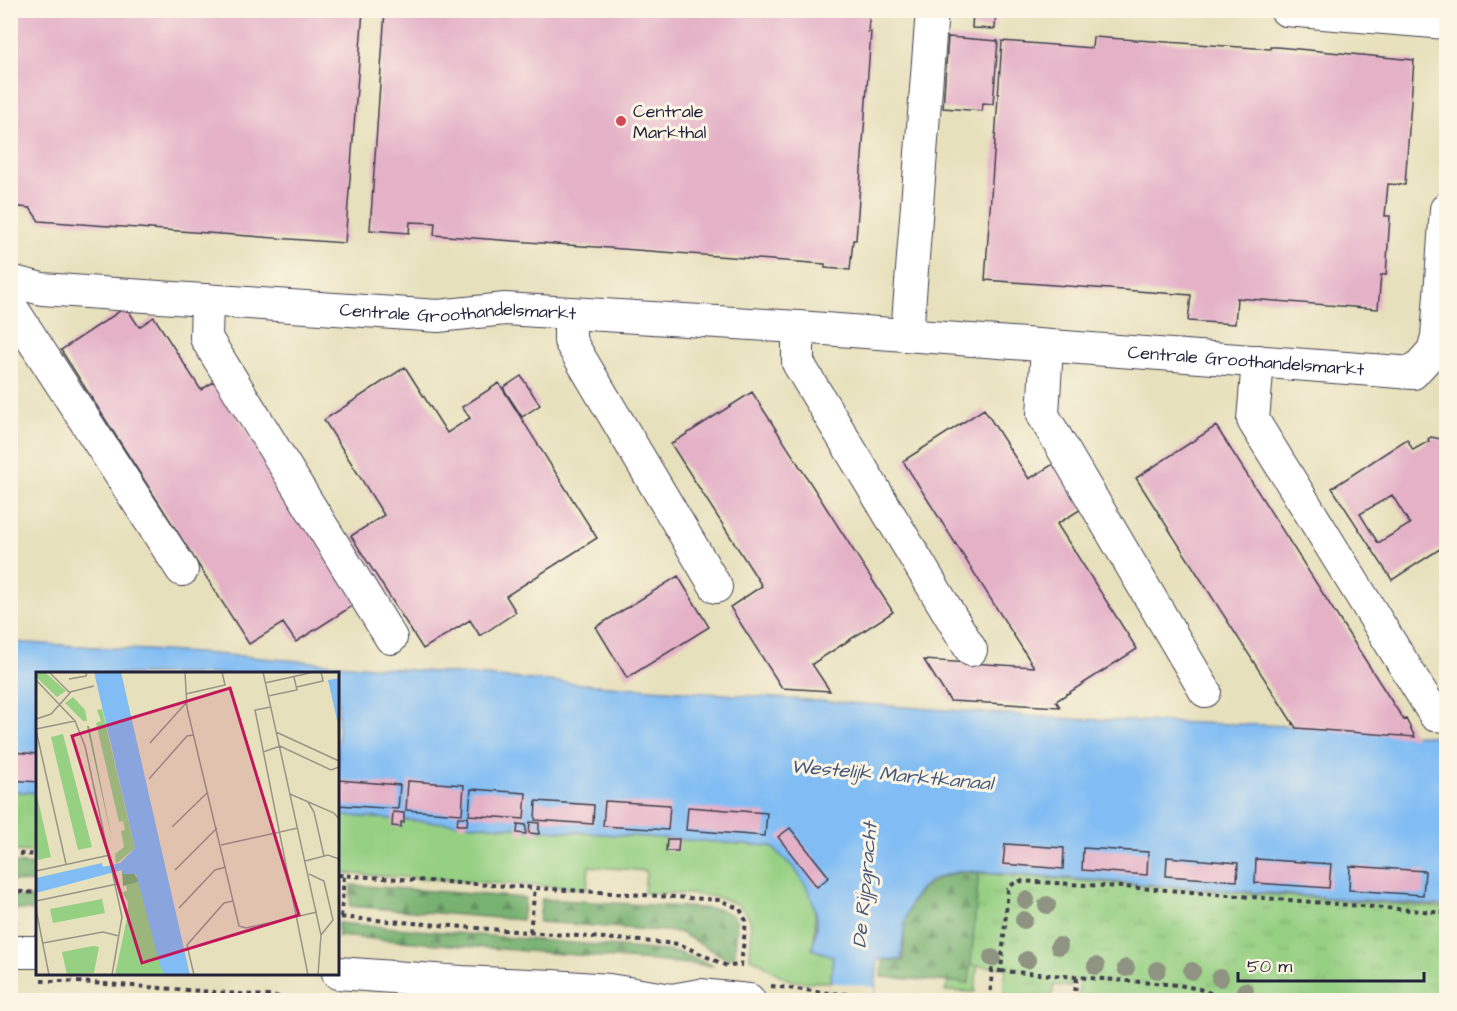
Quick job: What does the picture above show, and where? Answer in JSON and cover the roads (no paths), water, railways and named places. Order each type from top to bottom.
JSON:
[{"type":"street","points":[[907,335],[932,10]]},
{"type":"street","points":[[1286,10],[1446,23]]},
{"type":"street","name":"Centrale Groothandelsmarkt","points":[[10,281],[42,289],[438,316],[505,309],[798,327],[1413,373],[1433,351],[1437,337],[1446,209]]},
{"type":"street","points":[[207,300],[206,338],[391,638]]},
{"type":"street","points":[[10,305],[182,570]]},
{"type":"street","points":[[570,314],[570,340],[716,587]]},
{"type":"street","points":[[798,327],[798,363],[971,650]]},
{"type":"street","points":[[1047,345],[1043,415],[1204,691]]},
{"type":"street","points":[[1258,361],[1253,420],[1435,715],[1446,716]]},
{"type":"street","points":[[10,952],[35,967]]},
{"type":"street","points":[[339,973],[609,990],[673,1000],[700,995],[749,1000]]},
{"type":"water","points":[[10,642],[213,654],[608,686],[1072,719],[1291,726],[1446,737],[1446,906],[965,871],[946,874],[931,880],[920,889],[908,912],[901,960],[878,959],[874,1000],[829,1000],[833,956],[812,949],[817,916],[809,891],[795,869],[771,846],[339,815],[339,672],[36,672],[36,793],[11,791]]},
{"type":"place","name":"Centrale Markthal","points":[[621,121]]},
{"type":"water label","name":"Westelijk Marktkanaal","points":[[892,774]]},
{"type":"water label","name":"De Rijpgracht","points":[[864,885]]}]
